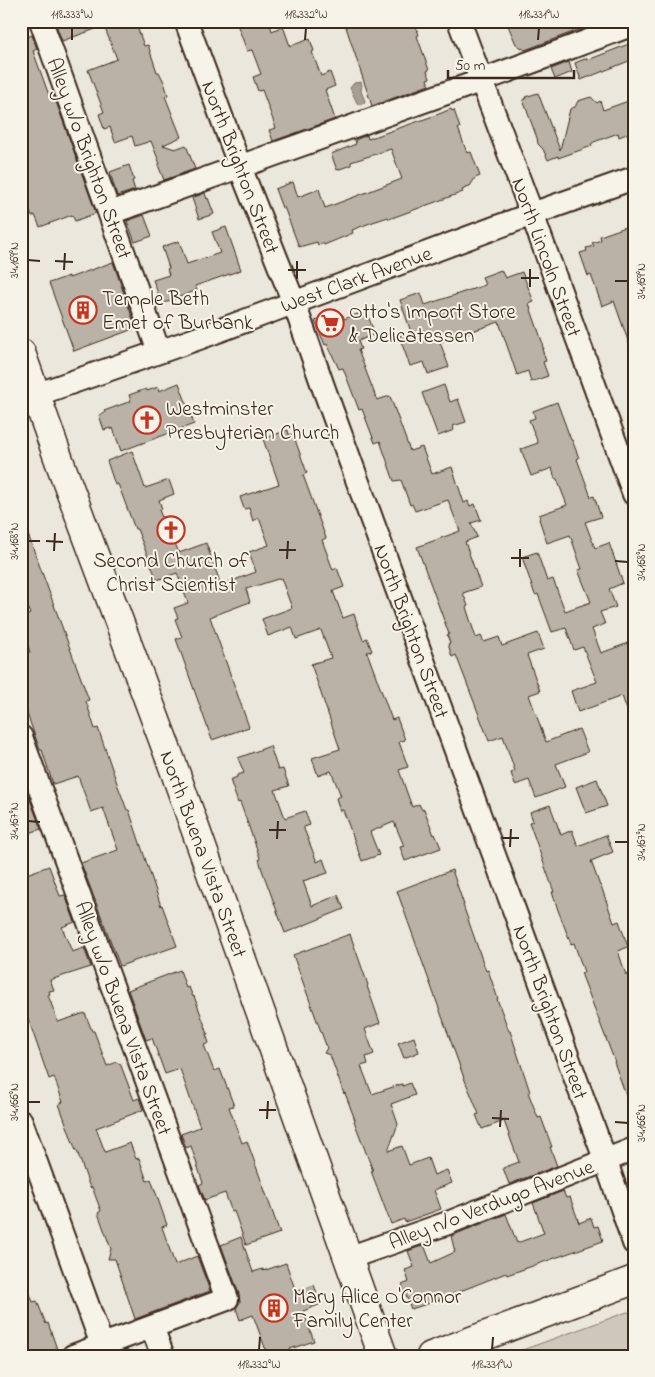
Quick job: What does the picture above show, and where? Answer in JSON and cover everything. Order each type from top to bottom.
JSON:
[{"type":"main road","name":"North Buena Vista Street","points":[[21,353],[28,397],[174,769],[383,1356]]},
{"type":"main road","points":[[431,1356],[634,1280]]},
{"type":"street","name":"Alley w/o Brighton Street","points":[[41,21],[158,352]]},
{"type":"street","name":"North Brighton Street","points":[[186,21],[240,167],[294,303],[327,399],[634,1243]]},
{"type":"street","name":"North Lincoln Street","points":[[459,21],[634,494]]},
{"type":"street","points":[[110,213],[634,24]]},
{"type":"street","name":"West Clark Avenue","points":[[28,397],[294,303],[634,178]]},
{"type":"street","name":"Alley w/o Buena Vista Street","points":[[21,737],[227,1299],[152,1326]]},
{"type":"street","points":[[21,1121],[105,1350]]},
{"type":"street","name":"Alley n/o Verdugo Avenue","points":[[348,1258],[448,1223],[634,1149]]},
{"type":"street","points":[[73,1356],[105,1350],[152,1326],[163,1356]]},
{"type":"shaded area","points":[[361,82],[361,91],[365,101],[360,105],[357,103],[350,88],[354,83]]},
{"type":"shaded area","points":[[627,1312],[634,1314],[634,1356],[506,1356]]},
{"type":"building","points":[[68,21],[135,21],[144,46],[148,45],[157,72],[159,72],[164,82],[168,95],[165,96],[181,137],[163,145],[175,149],[186,145],[195,169],[164,180],[151,141],[135,146],[132,136],[115,142],[110,127],[104,129],[99,114],[104,112],[88,70],[117,59],[104,26],[62,41],[56,25]]},
{"type":"building","points":[[236,21],[269,21],[272,31],[283,26],[290,46],[310,39],[314,51],[312,52],[321,76],[330,72],[335,86],[325,90],[335,119],[273,141],[269,130],[276,128],[262,90],[258,91],[253,77],[261,74],[252,50],[247,51]]},
{"type":"building","points":[[352,21],[414,21],[419,35],[417,36],[429,70],[427,71],[430,78],[427,79],[429,85],[372,106],[345,24]]},
{"type":"building","points":[[506,21],[597,21],[597,23],[525,50],[516,44]]},
{"type":"building","points":[[21,25],[23,25],[27,37],[32,35],[37,49],[33,51],[50,98],[54,96],[96,213],[75,221],[72,215],[40,227],[35,215],[32,217],[25,197],[21,199],[21,82],[27,81],[21,65]]},
{"type":"building","points":[[634,42],[634,59],[581,80],[575,63],[587,58],[588,60]]},
{"type":"building","points":[[569,62],[572,72],[555,79],[551,69]]},
{"type":"building","points":[[538,93],[560,150],[570,109],[575,107],[578,101],[591,97],[597,103],[600,101],[603,110],[634,99],[634,131],[619,137],[618,133],[594,142],[591,144],[592,146],[548,160],[543,149],[538,144],[523,100],[526,99],[525,97]]},
{"type":"building","points":[[451,109],[452,111],[454,110],[467,153],[471,152],[480,176],[475,178],[470,186],[465,187],[462,190],[463,192],[389,219],[388,217],[352,230],[353,233],[324,245],[323,243],[318,245],[317,242],[299,247],[275,189],[293,182],[298,197],[319,189],[325,208],[402,179],[391,149],[351,162],[351,165],[337,170],[331,154],[356,144],[355,140],[367,135],[368,139]]},
{"type":"building","points":[[129,165],[135,190],[117,196],[110,172]]},
{"type":"building","points":[[205,193],[214,214],[199,219],[192,198]]},
{"type":"building","points":[[144,215],[152,236],[135,242],[127,221]]},
{"type":"building","points":[[634,224],[634,352],[632,352],[614,301],[602,306],[591,275],[588,276],[580,253],[587,251],[586,248],[594,246],[592,243],[601,240],[600,236]]},
{"type":"building","points":[[226,227],[241,270],[195,286],[197,290],[162,304],[153,280],[169,275],[167,269],[169,268],[162,247],[179,241],[187,264],[220,253],[212,232]]},
{"type":"building","name":"Temple Beth Emet of Burbank","points":[[113,262],[136,328],[74,351],[49,283]]},
{"type":"building","points":[[501,270],[505,278],[522,272],[534,302],[529,304],[543,344],[544,349],[542,349],[546,361],[543,362],[548,376],[531,382],[528,371],[517,375],[499,322],[440,342],[449,367],[428,374],[424,362],[410,366],[399,336],[411,332],[400,300],[421,293],[425,305],[485,285],[482,277]]},
{"type":"building","points":[[366,311],[375,334],[358,341],[361,349],[358,350],[377,400],[390,396],[410,451],[422,447],[432,474],[452,467],[464,503],[468,501],[470,506],[475,504],[481,520],[471,523],[477,537],[465,542],[481,587],[463,593],[476,638],[481,636],[484,642],[499,637],[502,646],[538,633],[544,649],[527,655],[540,691],[529,695],[546,742],[579,729],[588,752],[556,764],[565,787],[536,798],[529,780],[515,785],[511,773],[515,771],[503,736],[489,741],[456,655],[452,657],[448,644],[450,643],[447,635],[449,634],[417,547],[460,531],[448,500],[415,511],[412,504],[410,505],[401,480],[394,481],[380,441],[375,443],[362,409],[359,410],[343,368],[339,369],[327,344],[325,345],[315,321],[337,313],[343,315],[344,319]]},
{"type":"building","name":"Westminster Presbyterian Church","points":[[179,383],[194,424],[121,451],[113,428],[111,430],[110,428],[104,430],[99,415],[105,413],[104,411],[131,401],[129,395],[158,387],[159,391]]},
{"type":"building","points":[[444,385],[450,402],[458,399],[466,422],[453,426],[454,430],[438,436],[422,393]]},
{"type":"building","points":[[557,402],[579,458],[577,459],[591,497],[594,496],[601,517],[585,522],[595,548],[609,543],[623,583],[609,589],[616,607],[600,612],[605,624],[592,629],[601,653],[634,641],[634,724],[632,724],[622,696],[578,712],[571,691],[597,682],[583,647],[574,650],[566,628],[552,632],[538,594],[535,595],[522,557],[537,552],[547,581],[553,579],[565,611],[591,602],[578,570],[582,569],[570,535],[547,543],[539,519],[539,515],[567,505],[552,468],[531,476],[521,449],[538,443],[529,420],[535,418],[533,411]]},
{"type":"building","points":[[288,430],[289,435],[293,434],[307,473],[303,475],[326,538],[322,540],[333,570],[337,568],[344,587],[333,591],[343,618],[354,614],[363,640],[367,638],[372,651],[367,652],[392,720],[397,718],[405,740],[399,742],[408,767],[399,770],[412,807],[419,804],[422,810],[424,809],[441,848],[405,861],[400,847],[404,846],[394,822],[370,832],[379,855],[362,861],[343,810],[340,811],[336,798],[341,796],[331,771],[318,776],[312,758],[340,749],[311,664],[331,658],[321,630],[296,639],[292,627],[268,636],[262,619],[292,608],[281,578],[246,589],[250,602],[210,617],[249,727],[212,740],[176,639],[182,637],[175,619],[178,618],[174,608],[188,603],[177,573],[157,580],[118,484],[115,485],[107,461],[132,451],[145,488],[169,480],[174,494],[159,500],[162,509],[159,510],[170,537],[172,536],[179,553],[206,543],[221,585],[256,572],[249,552],[269,545],[259,518],[253,521],[249,508],[244,509],[240,497],[279,484],[263,439]]},
{"type":"building","points":[[21,521],[23,521],[89,700],[86,701],[95,729],[98,728],[127,810],[129,810],[161,906],[177,946],[120,966],[81,863],[118,850],[103,808],[91,812],[78,776],[53,784],[21,697],[21,655],[30,652],[21,626],[21,618],[30,614],[21,590]]},
{"type":"building","points":[[270,746],[278,770],[283,769],[289,786],[275,790],[285,818],[305,811],[310,825],[304,827],[304,829],[317,862],[323,859],[328,873],[303,881],[312,906],[338,895],[344,909],[285,933],[240,802],[238,803],[230,780],[244,773],[238,758]]},
{"type":"building","points":[[597,779],[607,806],[586,813],[576,787]]},
{"type":"building","points":[[23,781],[41,829],[21,836],[21,782]]},
{"type":"building","points":[[550,805],[561,835],[572,830],[578,846],[606,835],[613,852],[591,861],[614,923],[619,921],[628,947],[618,951],[626,975],[634,973],[634,1112],[632,1112],[581,973],[584,972],[574,943],[571,944],[558,910],[552,892],[554,892],[529,822],[533,821],[530,812]]},
{"type":"building","points":[[49,866],[60,896],[65,895],[75,922],[62,927],[72,952],[84,948],[91,967],[50,980],[54,990],[49,991],[50,994],[48,995],[58,1022],[85,1013],[107,1066],[117,1062],[118,1064],[120,1063],[134,1100],[139,1098],[143,1110],[96,1128],[105,1152],[130,1143],[136,1159],[139,1158],[147,1181],[151,1179],[167,1225],[162,1227],[175,1265],[197,1256],[210,1291],[135,1319],[115,1259],[108,1259],[111,1249],[98,1213],[101,1211],[92,1187],[90,1188],[59,1104],[63,1102],[54,1077],[49,1079],[21,998],[21,876]]},
{"type":"building","points":[[452,870],[486,971],[488,970],[510,1031],[530,1092],[528,1092],[538,1118],[541,1117],[557,1166],[509,1184],[503,1168],[519,1162],[504,1121],[482,1129],[476,1115],[479,1114],[464,1078],[397,891]]},
{"type":"building","points":[[350,934],[380,1023],[365,1029],[374,1054],[366,1057],[368,1064],[361,1066],[372,1094],[410,1083],[415,1095],[391,1104],[398,1124],[388,1151],[402,1146],[409,1165],[428,1158],[434,1175],[447,1170],[452,1183],[434,1190],[441,1209],[405,1222],[404,1219],[391,1224],[345,1093],[330,1055],[324,1053],[327,1048],[293,955]]},
{"type":"building","points":[[180,970],[186,988],[189,987],[194,996],[208,1034],[206,1034],[209,1043],[204,1045],[214,1071],[220,1069],[234,1106],[229,1107],[242,1143],[247,1141],[280,1233],[246,1245],[234,1211],[232,1212],[225,1193],[205,1200],[199,1185],[203,1183],[191,1146],[186,1148],[181,1134],[200,1127],[180,1069],[165,1074],[152,1038],[146,1040],[128,990]]},
{"type":"building","points":[[414,1037],[419,1052],[404,1058],[398,1043]]},
{"type":"building","points":[[563,1191],[566,1198],[570,1197],[579,1223],[591,1218],[594,1227],[598,1226],[603,1241],[507,1275],[506,1273],[440,1300],[411,1309],[402,1285],[409,1282],[405,1270],[414,1267],[408,1251],[424,1245],[431,1263],[455,1252],[451,1236],[506,1214],[517,1243],[544,1233],[533,1203]]},
{"type":"building","name":"Mary Alice O'Connor Family Center","points":[[241,1237],[253,1272],[263,1269],[263,1271],[286,1263],[296,1292],[314,1285],[321,1304],[303,1311],[314,1341],[290,1349],[292,1356],[268,1356],[253,1315],[240,1320],[236,1308],[240,1302],[239,1294],[221,1245]]},
{"type":"building","points":[[23,1275],[33,1302],[37,1301],[46,1324],[48,1323],[58,1352],[48,1356],[31,1356],[21,1329],[21,1276]]},
{"type":"place","name":"Temple Beth Emet of Burbank","points":[[83,310]]},
{"type":"place","name":"Otto's Import Store & Delicatessen","points":[[330,323]]},
{"type":"place","name":"Westminster Presbyterian Church","points":[[147,420]]},
{"type":"place","name":"Second Church of Christ Scientist","points":[[171,530]]},
{"type":"place","name":"Mary Alice O'Connor Family Center","points":[[274,1308]]}]
